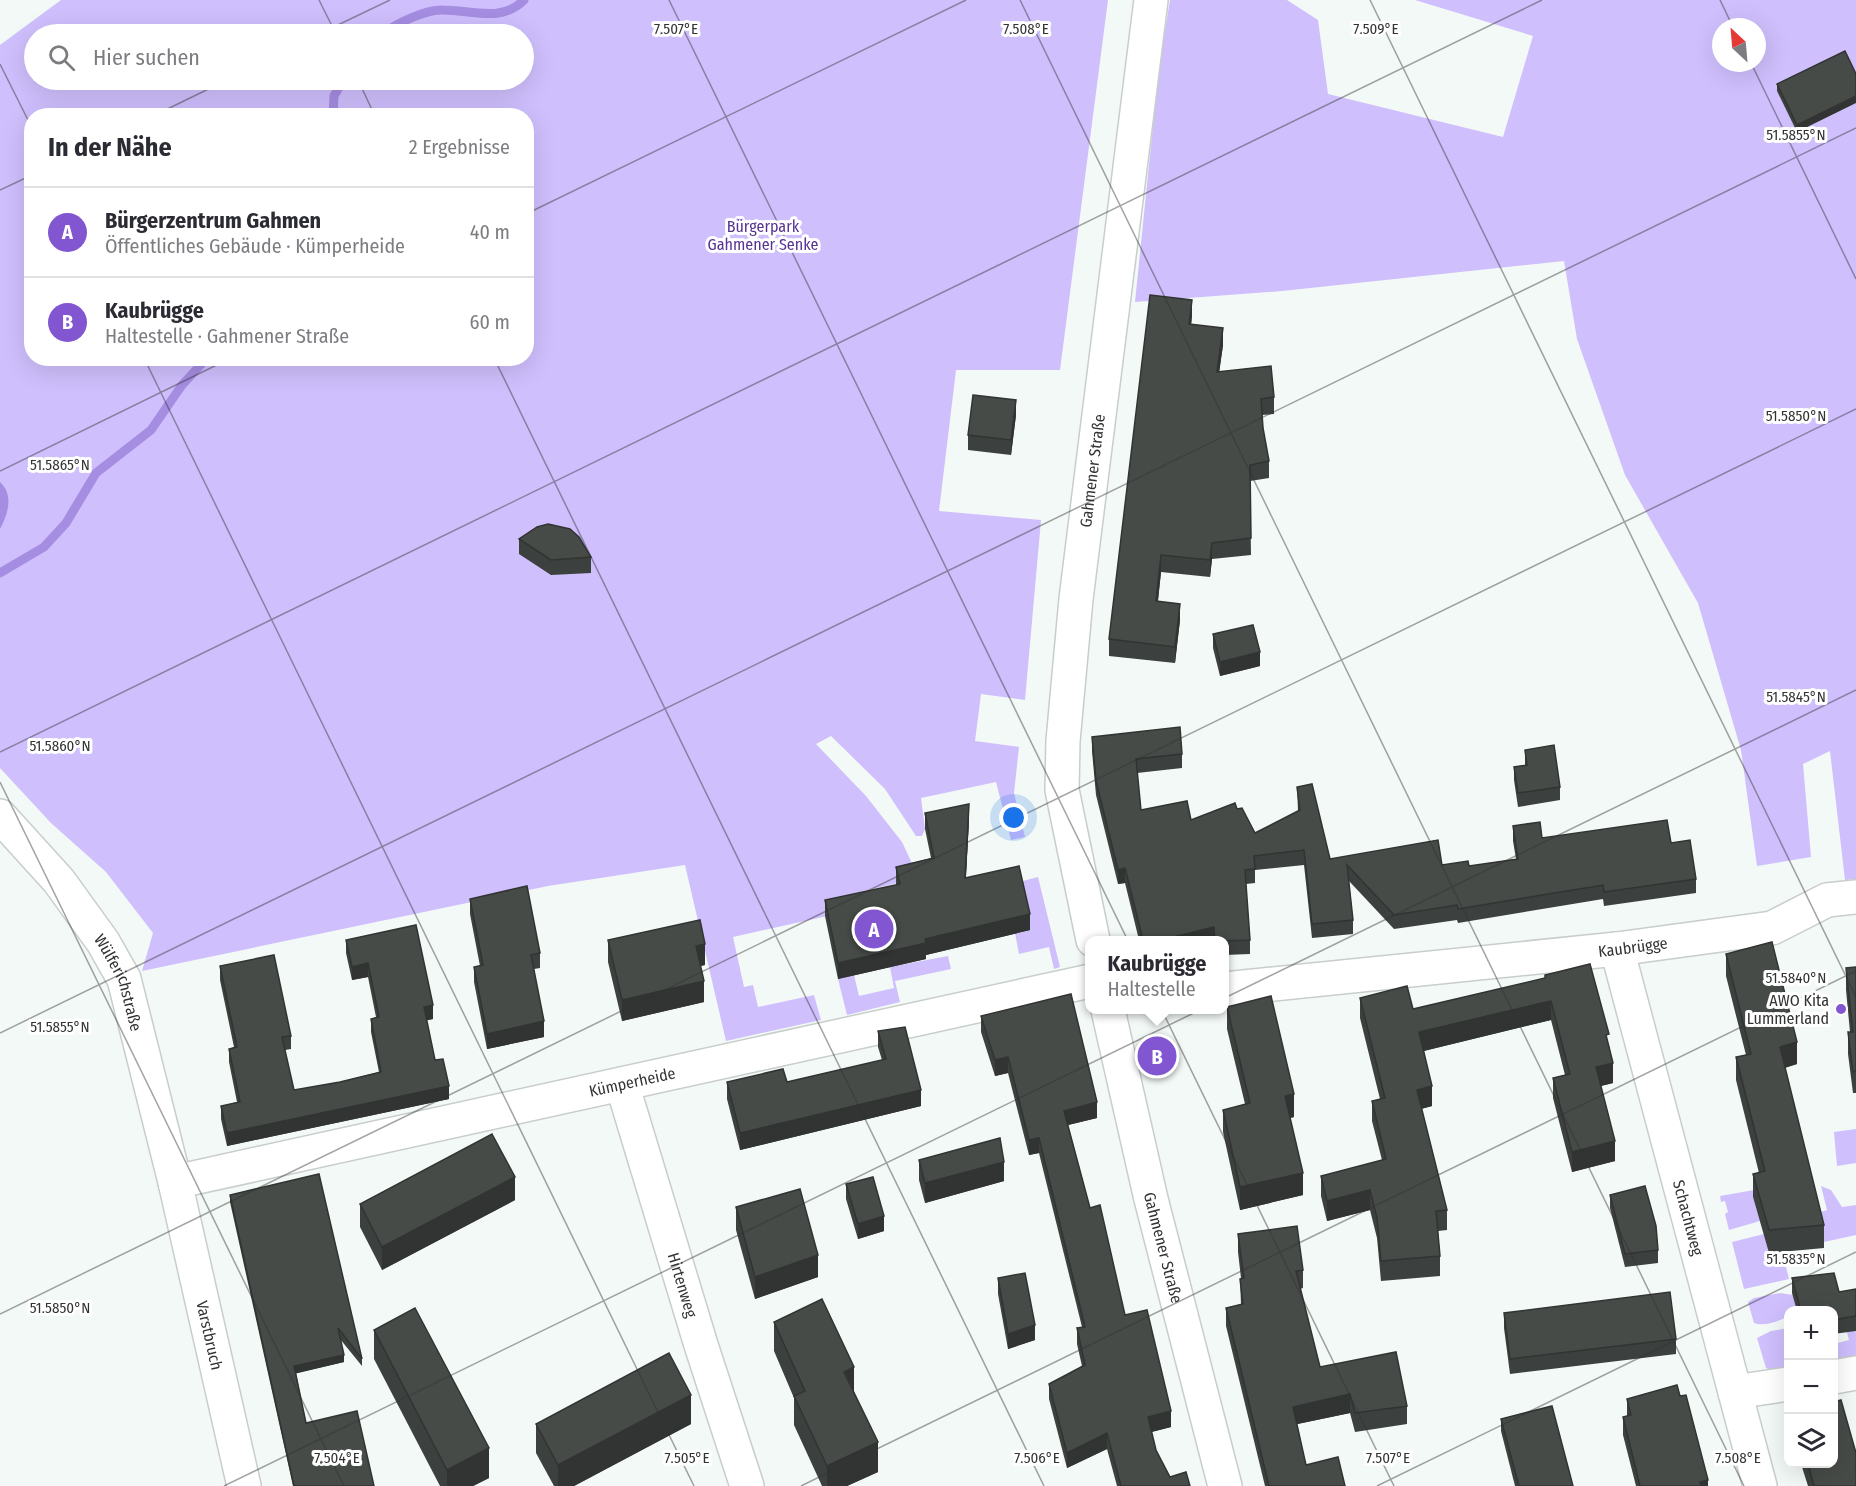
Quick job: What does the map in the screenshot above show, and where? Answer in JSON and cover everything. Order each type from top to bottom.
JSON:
[{"type":"street","name":"Gahmener Straße","points":[[1092,936],[1062,790],[1063,741],[1078,588],[1151,0]]},
{"type":"street","name":"Wülferichstraße","points":[[0,816],[59,881],[103,942],[124,979],[175,1182]]},
{"type":"street","name":"Kaubrügge","points":[[1229,988],[1617,949],[1772,928],[1827,900],[1856,897]]},
{"type":"street","name":"Schachtweg","points":[[1617,949],[1760,1486]]},
{"type":"street","name":"Kümperheide","points":[[175,1182],[1085,982]]},
{"type":"street","name":"Gahmener Straße","points":[[1109,1014],[1151,1199],[1225,1486]]},
{"type":"street","name":"Hirtenweg","points":[[622,1084],[700,1345],[747,1486]]},
{"type":"street","name":"Varstbruch","points":[[175,1182],[244,1486]]},
{"type":"street","points":[[1838,1376],[1856,1373]]},
{"type":"street","points":[[1735,1392],[1784,1385]]},
{"type":"green space","name":"Bürgerpark Gahmener Senke","points":[[61,0],[1108,0],[1060,370],[956,370],[939,511],[1041,520],[1025,700],[981,694],[975,741],[1019,747],[1014,793],[1025,837],[1011,840],[996,782],[921,798],[925,829],[922,836],[916,836],[885,789],[831,736],[816,744],[866,796],[902,842],[919,878],[838,897],[841,913],[733,937],[744,987],[753,985],[758,1007],[814,995],[821,1020],[726,1041],[685,865],[548,886],[142,971],[153,933],[106,872],[51,823],[0,768],[0,45],[24,27],[24,90],[534,90],[534,24],[28,24]]},
{"type":"green space","points":[[1170,0],[1287,0],[1318,20],[1328,94],[1503,137],[1533,36],[1415,0],[1856,0],[1856,879],[1845,880],[1830,751],[1803,764],[1811,857],[1757,866],[1741,750],[1698,603],[1625,475],[1577,339],[1564,261],[1282,291],[1135,302],[1159,67]]},
{"type":"green space","points":[[1038,877],[1060,967],[1054,969],[1049,947],[1019,954],[1015,933],[1019,882]]},
{"type":"green space","points":[[948,956],[951,969],[895,981],[900,1002],[847,1015],[838,979],[854,975],[859,996],[894,988],[890,967]]},
{"type":"green space","points":[[1856,1129],[1856,1163],[1837,1166],[1834,1132]]},
{"type":"green space","points":[[1794,1183],[1796,1185],[1753,1197],[1760,1221],[1729,1230],[1725,1214],[1728,1212],[1725,1201],[1721,1202],[1720,1196]]},
{"type":"green space","points":[[1821,1186],[1831,1190],[1842,1207],[1856,1205],[1856,1235],[1824,1242],[1817,1213],[1827,1210]]},
{"type":"green space","points":[[1764,1234],[1770,1258],[1783,1255],[1789,1279],[1744,1289],[1732,1242]]},
{"type":"green space","points":[[1780,1293],[1793,1295],[1796,1306],[1784,1306],[1784,1318],[1781,1320],[1772,1323],[1754,1323],[1748,1302],[1754,1298]]},
{"type":"green space","points":[[1849,1309],[1856,1333],[1856,1356],[1838,1360],[1838,1343],[1849,1340],[1841,1311]]},
{"type":"green space","points":[[1784,1329],[1784,1371],[1778,1373],[1766,1368],[1757,1338],[1771,1331]]},
{"type":"shaded area","points":[[0,482],[7,493],[8,505],[0,529]]},
{"type":"building","points":[[1845,51],[1856,74],[1856,96],[1797,125],[1777,84]]},
{"type":"building","points":[[1150,295],[1192,300],[1189,324],[1223,328],[1217,372],[1271,366],[1274,397],[1261,399],[1269,461],[1250,465],[1251,538],[1212,543],[1210,560],[1161,555],[1156,601],[1180,604],[1175,647],[1109,639]]},
{"type":"building","points":[[973,395],[1016,400],[1011,440],[968,435]]},
{"type":"building","points":[[548,524],[570,529],[579,537],[591,557],[551,560],[519,539],[537,527]]},
{"type":"building","points":[[1253,625],[1260,652],[1220,662],[1213,634]]},
{"type":"building","points":[[1180,727],[1182,754],[1136,759],[1141,810],[1187,801],[1191,820],[1235,803],[1237,809],[1242,808],[1255,833],[1300,810],[1297,787],[1312,784],[1330,859],[1438,840],[1442,865],[1468,861],[1469,866],[1518,859],[1513,826],[1540,822],[1542,838],[1667,820],[1671,843],[1690,840],[1696,879],[1604,892],[1603,885],[1458,909],[1457,905],[1394,915],[1347,865],[1353,920],[1312,924],[1304,850],[1254,856],[1255,869],[1245,870],[1250,940],[1229,941],[1229,936],[1215,936],[1214,927],[1178,936],[1142,936],[1125,868],[1118,870],[1096,781],[1092,737]]},
{"type":"building","points":[[1554,745],[1560,787],[1518,793],[1514,767],[1527,765],[1525,750]]},
{"type":"building","points":[[969,804],[965,878],[1019,866],[1030,914],[925,939],[926,943],[838,963],[825,900],[900,884],[896,867],[934,858],[925,813]]},
{"type":"building","points":[[527,886],[540,953],[531,955],[544,1021],[487,1034],[474,967],[483,965],[470,899]]},
{"type":"building","points":[[700,920],[705,944],[696,946],[704,981],[622,1000],[608,940]]},
{"type":"building","points":[[416,925],[433,1005],[424,1007],[435,1060],[443,1059],[449,1086],[227,1133],[221,1106],[240,1102],[229,1049],[237,1047],[220,966],[274,955],[291,1036],[282,1037],[294,1090],[340,1082],[381,1072],[371,1019],[379,1017],[368,963],[352,967],[346,940]]},
{"type":"building","points":[[1772,942],[1797,1042],[1780,1047],[1824,1225],[1769,1230],[1753,1174],[1765,1171],[1736,1057],[1751,1054],[1726,954]]},
{"type":"building","points":[[1590,964],[1609,1034],[1606,1035],[1613,1063],[1596,1067],[1615,1141],[1572,1152],[1553,1078],[1570,1074],[1551,1001],[1419,1032],[1432,1086],[1417,1090],[1447,1210],[1436,1211],[1440,1256],[1381,1261],[1377,1218],[1370,1190],[1327,1201],[1321,1176],[1386,1159],[1372,1101],[1385,1098],[1360,998],[1407,986],[1413,1009],[1545,978],[1545,975]]},
{"type":"building","points":[[1856,967],[1856,1071],[1853,1072],[1848,1032],[1853,1032],[1846,968]]},
{"type":"building","points":[[1071,994],[1097,1102],[1064,1111],[1090,1208],[1100,1205],[1125,1315],[1147,1310],[1171,1411],[1148,1417],[1156,1450],[1170,1477],[1186,1472],[1190,1486],[1121,1486],[1107,1433],[1067,1453],[1049,1384],[1085,1365],[1077,1328],[1085,1327],[1039,1138],[1029,1140],[1008,1057],[995,1060],[981,1016]]},
{"type":"building","points":[[1271,996],[1294,1094],[1285,1096],[1303,1173],[1240,1187],[1223,1110],[1250,1103],[1229,1014],[1229,1006]]},
{"type":"building","points":[[905,1027],[921,1090],[740,1133],[727,1082],[783,1069],[787,1082],[886,1059],[878,1031]]},
{"type":"building","points":[[492,1134],[515,1177],[382,1247],[360,1204]]},
{"type":"building","points":[[1000,1138],[1004,1162],[925,1183],[919,1160]]},
{"type":"building","points":[[319,1174],[362,1359],[338,1328],[344,1355],[294,1366],[306,1423],[357,1411],[374,1486],[294,1486],[230,1195]]},
{"type":"building","points":[[873,1177],[884,1216],[858,1224],[846,1184]]},
{"type":"building","points":[[1645,1186],[1656,1226],[1658,1250],[1625,1254],[1610,1195]]},
{"type":"building","points":[[800,1189],[818,1255],[755,1277],[736,1207]]},
{"type":"building","points":[[1297,1226],[1303,1270],[1296,1271],[1320,1367],[1396,1352],[1407,1406],[1355,1413],[1350,1394],[1293,1407],[1306,1465],[1338,1457],[1345,1486],[1269,1486],[1226,1308],[1243,1304],[1240,1279],[1244,1278],[1238,1234]]},
{"type":"building","points":[[1025,1273],[1035,1325],[1008,1334],[998,1278]]},
{"type":"building","points":[[1834,1273],[1839,1292],[1856,1289],[1856,1316],[1838,1319],[1838,1306],[1800,1306],[1792,1278]]},
{"type":"building","points":[[1670,1292],[1676,1339],[1510,1359],[1504,1313]]},
{"type":"building","points":[[822,1299],[854,1367],[844,1372],[878,1442],[827,1466],[794,1396],[805,1391],[774,1322]]},
{"type":"building","points":[[415,1308],[489,1448],[447,1470],[374,1330]]},
{"type":"building","points":[[669,1353],[691,1395],[558,1465],[536,1424]]},
{"type":"building","points":[[1677,1385],[1680,1396],[1686,1395],[1708,1480],[1700,1482],[1701,1486],[1640,1486],[1623,1417],[1631,1415],[1627,1399]]},
{"type":"building","points":[[1841,1400],[1856,1453],[1856,1486],[1814,1486],[1809,1468],[1838,1468],[1838,1401]]},
{"type":"building","points":[[1552,1406],[1573,1486],[1519,1486],[1501,1419]]},
{"type":"waterway","points":[[399,24],[436,10],[496,13],[515,7],[524,0]]},
{"type":"waterway","points":[[333,108],[334,96],[337,90]]},
{"type":"waterway","points":[[0,573],[44,547],[66,523],[96,473],[151,430],[182,385],[200,366]]},
{"type":"place","name":"Bürgerzentrum Gahmen","points":[[874,929]]},
{"type":"place","name":"AWO Kita Lummerland","points":[[1841,1009]]},
{"type":"place","name":"Kaubrügge","points":[[1157,1056]]}]
